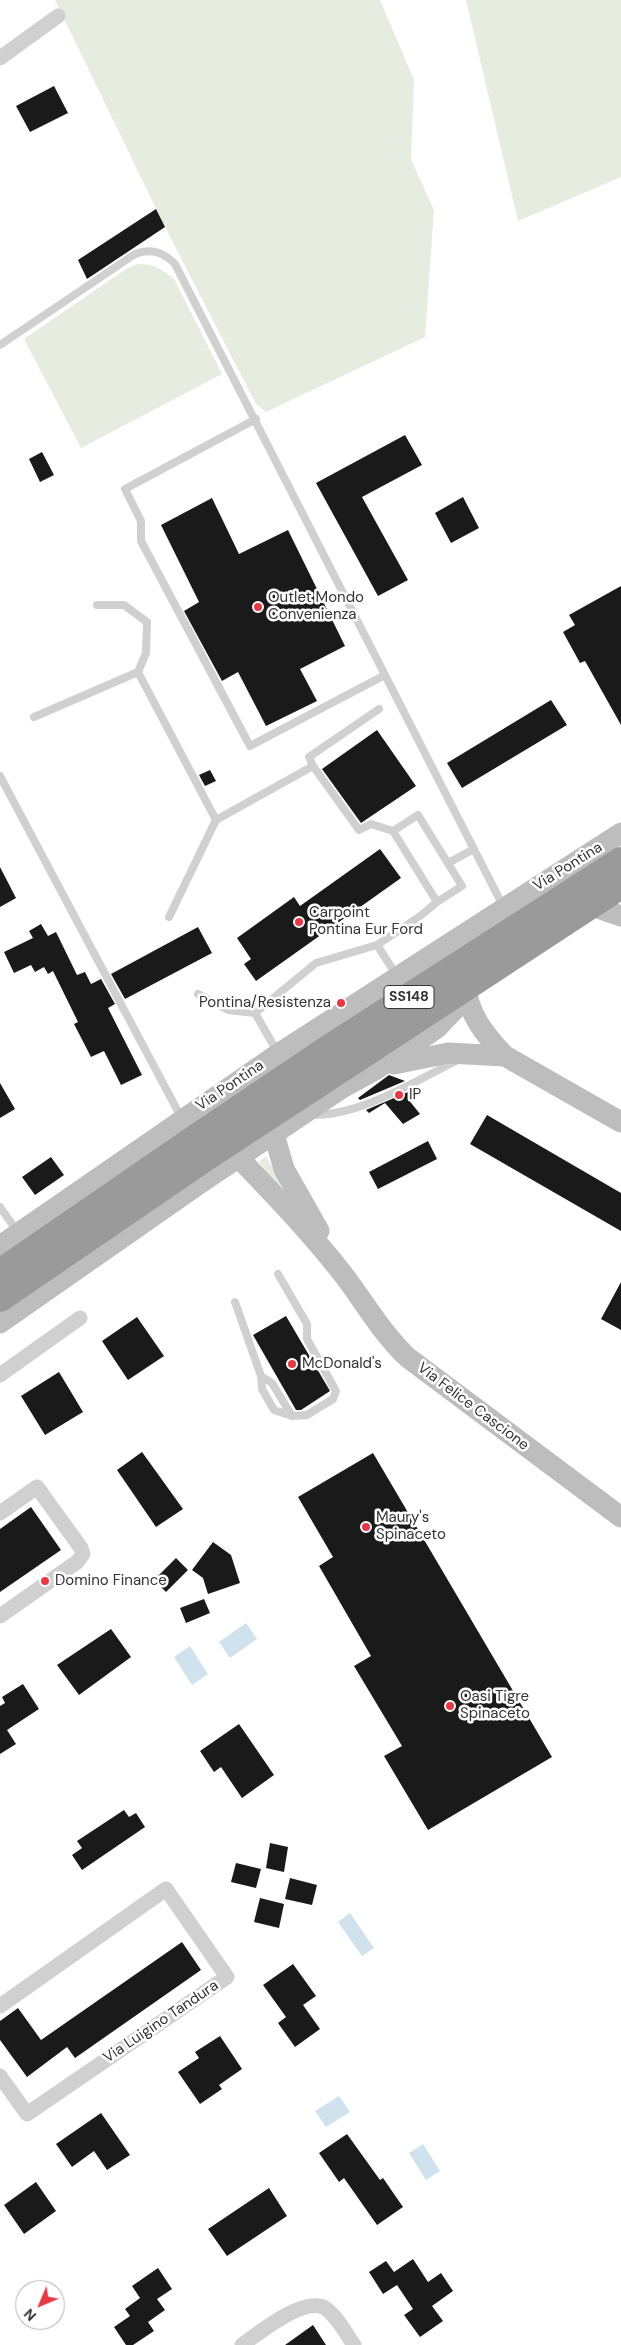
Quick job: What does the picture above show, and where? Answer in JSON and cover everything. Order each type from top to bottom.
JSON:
[{"type":"highway","name":"Via Pontina","points":[[0,1273],[196,1137],[322,1053],[621,861]]},
{"type":"highway","name":"Via Pontina","points":[[0,1298],[196,1137],[621,885]]},
{"type":"street","points":[[0,58],[58,16]]},
{"type":"street","name":"Via Pontina","points":[[0,1246],[19,1233],[196,1137],[278,1054],[621,833]]},
{"type":"street","points":[[530,892],[584,902],[621,916]]},
{"type":"street","points":[[465,933],[461,949],[465,979],[476,1021],[505,1056],[617,1118]]},
{"type":"street","points":[[0,1323],[302,1115],[342,1088],[375,1070],[447,1020],[460,1002],[465,979],[450,958],[438,954],[431,955]]},
{"type":"street","points":[[375,1070],[429,1055],[472,1053],[505,1056]]},
{"type":"street","name":"Via Felice Cascione","points":[[274,1134],[287,1175],[345,1277]]},
{"type":"street","name":"Via Felice Cascione","points":[[239,1158],[286,1208],[345,1277],[391,1340],[407,1357],[621,1517]]},
{"type":"street","points":[[0,1376],[80,1318]]},
{"type":"street","points":[[0,1513],[37,1487],[81,1548],[83,1554],[77,1562],[0,1616]]},
{"type":"street","name":"Via Luigino Tandura","points":[[0,2006],[166,1889],[227,1977],[27,2114],[0,2076]]},
{"type":"street","points":[[242,2345],[284,2316],[299,2309],[321,2306],[329,2312],[354,2345]]},
{"type":"lane","points":[[0,345],[122,262],[144,251],[156,252],[168,258],[176,265],[504,908]]},
{"type":"lane","points":[[256,420],[125,489],[141,520],[142,541],[250,746],[385,674]]},
{"type":"lane","points":[[34,717],[138,672],[146,653],[147,622],[124,605],[97,604]]},
{"type":"lane","points":[[138,672],[216,820]]},
{"type":"lane","points":[[379,709],[309,757],[313,766],[359,830],[371,824],[393,831],[437,902]]},
{"type":"lane","points":[[169,917],[216,820],[313,766]]},
{"type":"lane","points":[[0,776],[196,1137]]},
{"type":"lane","points":[[198,994],[228,1010],[255,1012],[316,963],[377,945],[462,886],[418,815],[393,831]]},
{"type":"lane","points":[[448,863],[474,849]]},
{"type":"lane","points":[[377,945],[397,976]]},
{"type":"lane","points":[[255,1012],[278,1054]]},
{"type":"lane","points":[[302,1115],[327,1116],[363,1105],[472,1053]]},
{"type":"lane","points":[[0,1206],[19,1233]]},
{"type":"lane","points":[[235,1302],[260,1376],[262,1389],[274,1410],[292,1416],[307,1414],[333,1399],[336,1391],[307,1339],[307,1324],[278,1274]]},
{"type":"lane","points":[[260,1376],[272,1383],[292,1416]]},
{"type":"shaded area","points":[[55,0],[380,0],[414,80],[411,160],[434,210],[425,337],[266,412],[256,404],[165,227]]},
{"type":"shaded area","points":[[466,0],[621,0],[621,177],[518,221]]},
{"type":"shaded area","points":[[137,264],[157,267],[174,279],[222,374],[81,448],[24,339],[126,269]]},
{"type":"shaded area","points":[[266,1156],[289,1196],[259,1162]]},
{"type":"water","points":[[246,1623],[257,1639],[230,1658],[219,1642]]},
{"type":"water","points":[[190,1646],[208,1674],[192,1685],[174,1657]]},
{"type":"water","points":[[350,1913],[374,1948],[362,1956],[338,1922]]},
{"type":"water","points":[[339,2096],[350,2112],[326,2127],[315,2111]]},
{"type":"water","points":[[423,2144],[440,2171],[426,2180],[409,2153]]},
{"type":"building","points":[[54,86],[68,113],[30,132],[16,106]]},
{"type":"building","points":[[156,209],[165,227],[87,279],[78,260]]},
{"type":"building","points":[[405,435],[422,465],[362,497],[408,580],[378,596],[316,483]]},
{"type":"building","points":[[42,452],[54,475],[40,482],[29,459]]},
{"type":"building","points":[[463,497],[479,528],[451,543],[435,513]]},
{"type":"building","name":"Outlet Mondo Convenienza","points":[[212,498],[239,554],[288,530],[345,646],[300,669],[317,701],[266,726],[238,672],[222,681],[184,611],[199,602],[161,525]]},
{"type":"building","points":[[621,586],[621,725],[585,661],[580,663],[563,632],[575,625],[569,615]]},
{"type":"building","points":[[551,700],[567,725],[462,788],[447,763]]},
{"type":"building","points":[[377,730],[416,786],[361,823],[322,769]]},
{"type":"building","points":[[210,770],[216,781],[205,786],[199,775]]},
{"type":"building","name":"Carpoint Pontina Eur Ford","points":[[380,849],[401,878],[256,981],[244,964],[251,959],[237,938],[294,897],[300,906]]},
{"type":"building","points":[[0,867],[16,898],[0,907]]},
{"type":"building","points":[[41,924],[48,936],[56,932],[77,975],[85,972],[91,984],[101,979],[115,1004],[108,1008],[142,1075],[121,1085],[104,1051],[91,1057],[74,1024],[78,1022],[53,971],[48,974],[44,967],[35,972],[31,965],[14,973],[4,952],[33,938],[29,931]]},
{"type":"building","points":[[198,927],[212,953],[125,999],[111,974]]},
{"type":"building","points":[[389,1075],[405,1081],[360,1100],[358,1098]]},
{"type":"building","points":[[0,1083],[15,1109],[0,1118]]},
{"type":"building","points":[[415,1089],[417,1093],[408,1099],[420,1114],[403,1124],[385,1103],[369,1113],[366,1110]]},
{"type":"building","points":[[487,1115],[621,1193],[621,1231],[470,1144]]},
{"type":"building","points":[[428,1141],[437,1159],[378,1189],[369,1172]]},
{"type":"building","points":[[51,1157],[64,1175],[35,1195],[22,1177]]},
{"type":"building","points":[[621,1282],[621,1330],[601,1319]]},
{"type":"building","name":"McDonald's","points":[[286,1316],[330,1391],[301,1410],[296,1410],[253,1335]]},
{"type":"building","points":[[137,1317],[164,1356],[128,1380],[102,1341]]},
{"type":"building","points":[[59,1372],[83,1412],[45,1435],[21,1396]]},
{"type":"building","points":[[142,1452],[183,1509],[156,1527],[117,1470]]},
{"type":"building","points":[[373,1453],[552,1757],[428,1830],[384,1756],[402,1746],[354,1666],[371,1656],[319,1566],[333,1557],[298,1497]]},
{"type":"building","points":[[31,1507],[61,1550],[0,1592],[0,1529]]},
{"type":"building","points":[[213,1542],[231,1555],[240,1583],[208,1594],[203,1578],[192,1570]]},
{"type":"building","points":[[176,1558],[188,1570],[166,1592],[154,1580]]},
{"type":"building","points":[[204,1599],[210,1613],[186,1623],[180,1608]]},
{"type":"building","points":[[111,1629],[131,1657],[79,1695],[57,1665]]},
{"type":"building","points":[[23,1684],[39,1709],[7,1730],[16,1744],[0,1754],[0,1706],[5,1703],[2,1697]]},
{"type":"building","points":[[239,1724],[274,1775],[242,1798],[221,1767],[214,1772],[200,1751]]},
{"type":"building","points":[[124,1810],[129,1817],[136,1813],[145,1827],[82,1870],[72,1855],[82,1848],[77,1841]]},
{"type":"building","points":[[270,1843],[288,1847],[284,1872],[266,1868]]},
{"type":"building","points":[[236,1863],[261,1869],[256,1888],[231,1882]]},
{"type":"building","points":[[290,1878],[317,1885],[312,1905],[285,1899]]},
{"type":"building","points":[[260,1898],[284,1904],[279,1928],[254,1922]]},
{"type":"building","points":[[182,1942],[201,1970],[75,2058],[67,2047],[27,2077],[0,2040],[0,2021],[18,2008],[41,2040]]},
{"type":"building","points":[[293,1964],[316,1996],[303,2005],[320,2029],[295,2047],[278,2023],[286,2017],[263,1985]]},
{"type":"building","points":[[220,2036],[242,2069],[219,2085],[222,2089],[200,2104],[178,2072],[199,2058],[195,2052]]},
{"type":"building","points":[[101,2113],[130,2155],[107,2170],[94,2151],[72,2167],[56,2144]]},
{"type":"building","points":[[347,2134],[380,2180],[383,2178],[403,2207],[377,2225],[344,2178],[339,2182],[319,2153]]},
{"type":"building","points":[[36,2182],[56,2211],[24,2234],[4,2205]]},
{"type":"building","points":[[269,2188],[287,2216],[227,2256],[208,2229]]},
{"type":"building","points":[[413,2259],[428,2282],[441,2273],[453,2291],[432,2306],[443,2321],[420,2337],[404,2315],[413,2309],[397,2285],[383,2294],[369,2272],[386,2261],[394,2272]]},
{"type":"building","points":[[158,2268],[172,2289],[157,2299],[165,2310],[148,2322],[154,2331],[133,2345],[126,2345],[114,2327],[130,2316],[125,2309],[140,2298],[132,2286]]},
{"type":"building","points":[[313,2325],[326,2345],[285,2345]]},
{"type":"place","name":"Outlet Mondo Convenienza","points":[[258,607]]},
{"type":"place","name":"Carpoint Pontina Eur Ford","points":[[299,922]]},
{"type":"place","name":"Pontina/Resistenza","points":[[341,1003]]},
{"type":"place","name":"IP","points":[[399,1095]]},
{"type":"place","name":"McDonald's","points":[[292,1364]]},
{"type":"place","name":"Maury's Spinaceto","points":[[366,1527]]},
{"type":"place","name":"Domino Finance","points":[[45,1581]]},
{"type":"place","name":"Oasi Tigre Spinaceto","points":[[450,1706]]}]
